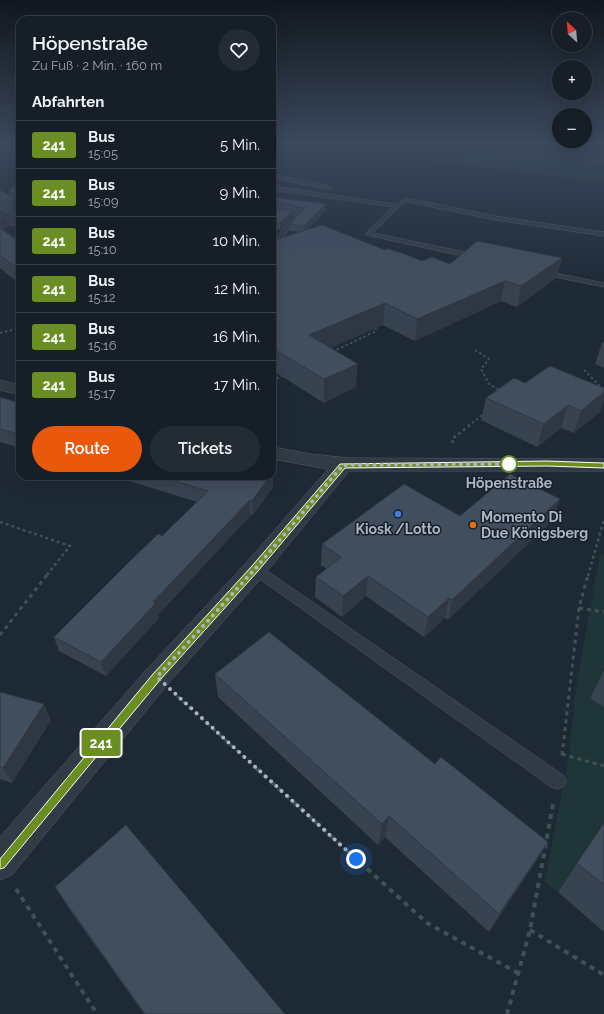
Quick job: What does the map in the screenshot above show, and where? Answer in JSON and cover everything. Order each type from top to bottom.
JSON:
[{"type":"street","points":[[0,220],[16,222]]},
{"type":"street","points":[[0,385],[16,389]]},
{"type":"street","points":[[276,454],[301,460],[343,465],[604,465]]},
{"type":"street","points":[[6,874],[157,677],[255,569],[343,465]]},
{"type":"lane","points":[[297,191],[397,206]]},
{"type":"lane","points":[[340,191],[362,200]]},
{"type":"lane","points":[[482,259],[368,234],[397,206],[407,200],[494,218],[604,234]]},
{"type":"lane","points":[[276,212],[300,215],[276,241]]},
{"type":"lane","points":[[535,270],[604,285]]},
{"type":"lane","points":[[255,569],[557,781]]},
{"type":"path","points":[[327,354],[376,331],[374,319]]},
{"type":"path","points":[[0,329],[4,332]]},
{"type":"path","points":[[0,333],[16,329]]},
{"type":"path","points":[[475,350],[489,359],[481,369],[489,384],[502,392]]},
{"type":"path","points":[[584,370],[604,390]]},
{"type":"path","points":[[276,379],[286,374]]},
{"type":"path","points":[[460,465],[452,439],[490,410]]},
{"type":"path","points":[[0,522],[70,546],[0,635]]},
{"type":"path","points":[[580,608],[604,612]]},
{"type":"path","points":[[157,677],[427,923],[518,973]]},
{"type":"path","points":[[562,754],[604,766]]},
{"type":"path","points":[[6,874],[97,1014]]},
{"type":"path","points":[[530,930],[604,975]]},
{"type":"green space","points":[[600,554],[604,555],[604,823],[558,892],[545,882],[569,755],[576,688]]},
{"type":"building","points":[[0,191],[14,198],[11,201],[0,200]]},
{"type":"building","points":[[276,199],[326,204],[304,226],[290,224],[305,208],[276,202]]},
{"type":"building","points":[[276,209],[293,211],[280,223],[276,222]]},
{"type":"building","points":[[322,225],[385,250],[388,249],[402,253],[422,261],[432,257],[450,264],[477,241],[562,258],[521,286],[505,281],[417,319],[385,303],[309,335],[358,364],[324,379],[276,350],[276,240]]},
{"type":"building","points":[[0,228],[16,239],[16,268],[0,255]]},
{"type":"building","points":[[550,366],[604,388],[604,392],[581,411],[568,405],[544,424],[486,398],[514,378],[525,383]]},
{"type":"building","points":[[0,397],[16,402],[16,434],[0,429]]},
{"type":"building","points":[[510,474],[560,499],[452,600],[449,598],[428,617],[368,576],[343,596],[316,577],[341,557],[322,544],[404,484],[460,516]]},
{"type":"building","points":[[171,480],[267,480],[252,501],[250,500],[153,602],[155,604],[101,662],[54,637],[158,534],[162,536],[208,491]]},
{"type":"building","points":[[269,632],[435,764],[441,757],[548,842],[499,914],[389,816],[382,824],[215,674]]},
{"type":"building","points":[[0,692],[44,704],[3,768],[0,767]]},
{"type":"building","points":[[604,823],[604,885],[577,863]]},
{"type":"building","points":[[126,825],[285,1014],[145,1014],[55,887]]},
{"type":"bus line","name":"241","points":[[0,863],[157,677],[255,569],[343,465],[604,465]]},
{"type":"place","name":"Höpenstraße","points":[[509,464]]},
{"type":"place","name":"Kiosk /Lotto","points":[[398,514]]},
{"type":"place","name":"Momento Di Due Königsberg","points":[[473,525]]},
{"type":"route","points":[[356,859],[157,677],[255,569],[343,465],[509,464]]}]
